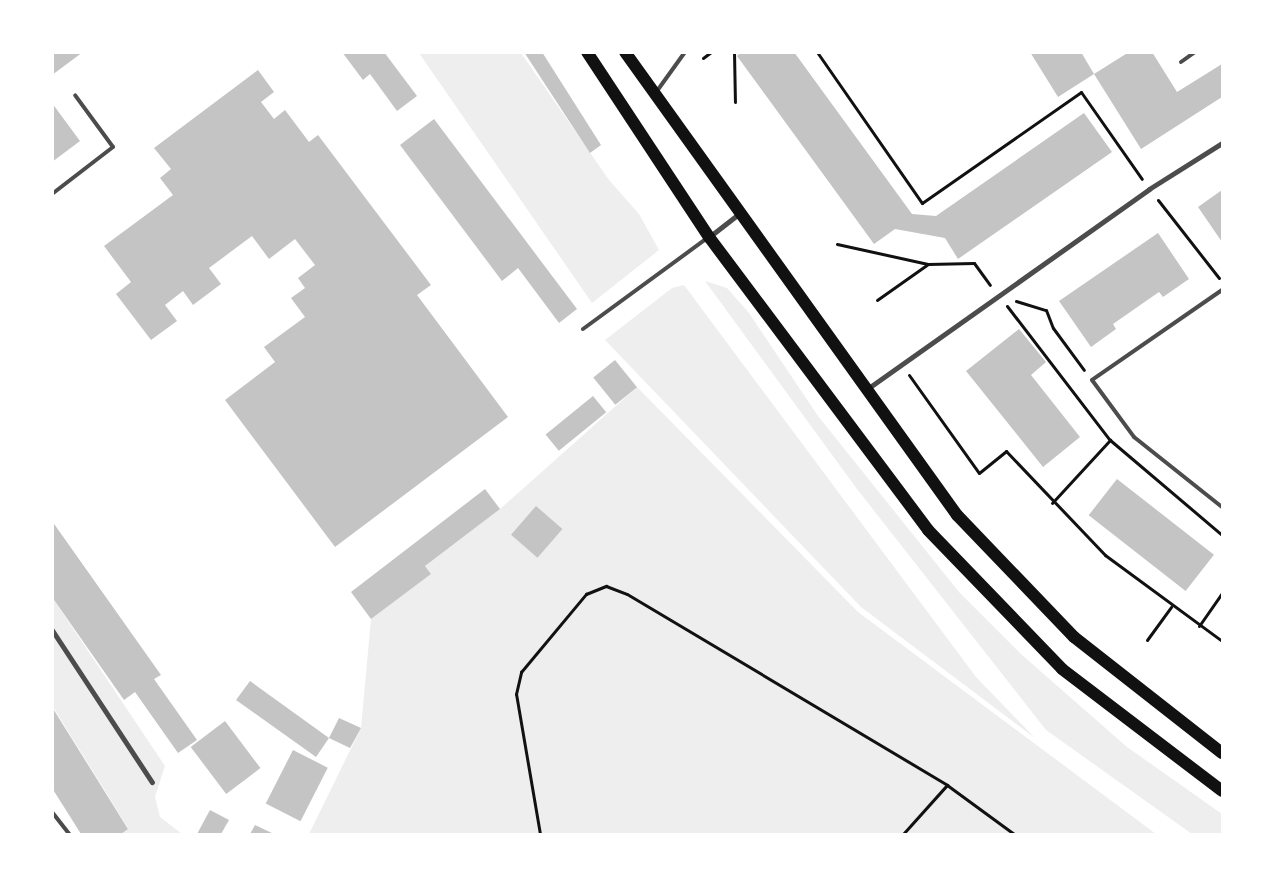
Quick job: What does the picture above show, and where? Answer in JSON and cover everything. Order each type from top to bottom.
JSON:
[{"type":"main road","points":[[587,52],[709,237],[928,530],[1000,608],[1062,669],[1222,791]]},
{"type":"main road","points":[[625,52],[653,95],[738,214],[957,515],[1074,637],[1222,753]]},
{"type":"street","points":[[866,389],[900,363],[1149,189],[1222,143]]},
{"type":"street","points":[[709,237],[738,214]]},
{"type":"street","points":[[52,630],[152,782]]},
{"type":"lane","points":[[653,95],[686,52]]},
{"type":"lane","points":[[1181,62],[1195,52]]},
{"type":"lane","points":[[52,194],[113,147],[75,96]]},
{"type":"lane","points":[[583,329],[709,237]]},
{"type":"lane","points":[[1222,290],[1092,380],[1134,436],[1222,507]]},
{"type":"lane","points":[[52,812],[69,834]]},
{"type":"path","points":[[702,58],[711,52]]},
{"type":"path","points":[[734,52],[735,102]]},
{"type":"path","points":[[816,52],[922,203],[1081,92],[1149,189],[1222,283]]},
{"type":"path","points":[[837,244],[928,264],[974,263],[1110,440],[1222,535]]},
{"type":"path","points":[[877,300],[928,264]]},
{"type":"path","points":[[998,296],[1046,310],[1053,328],[1092,380]]},
{"type":"path","points":[[900,363],[979,473],[1006,451],[1052,503],[1105,555],[1171,607],[1222,641]]},
{"type":"path","points":[[1052,503],[1110,440]]},
{"type":"path","points":[[540,834],[516,694],[521,672],[586,594],[606,586],[627,594],[947,785],[1014,834]]},
{"type":"path","points":[[1199,626],[1222,593]]},
{"type":"path","points":[[1147,640],[1171,607]]},
{"type":"path","points":[[902,834],[947,785]]},
{"type":"shaded area","points":[[419,53],[521,53],[609,180],[639,214],[659,250],[592,303]]},
{"type":"shaded area","points":[[705,281],[727,288],[749,313],[818,416],[959,592],[1022,655],[1127,747],[1222,814],[1222,834],[1192,834],[1046,730],[857,489]]},
{"type":"shaded area","points":[[684,285],[976,677],[1035,738],[861,607],[605,340],[672,288]]},
{"type":"shaded area","points":[[637,387],[858,612],[1156,834],[309,834],[361,728],[371,619],[431,574],[425,566],[500,509]]},
{"type":"shaded area","points":[[52,597],[165,766],[155,797],[160,817],[182,834],[121,834],[128,828],[53,707]]},
{"type":"building","points":[[52,52],[83,52],[52,75]]},
{"type":"building","points":[[342,52],[384,52],[417,96],[397,111],[370,74],[363,80]]},
{"type":"building","points":[[524,52],[542,52],[601,145],[590,153]]},
{"type":"building","points":[[741,52],[794,52],[912,214],[936,216],[1084,113],[1112,152],[958,259],[945,238],[895,229],[874,244],[737,56]]},
{"type":"building","points":[[1030,52],[1081,52],[1094,74],[1058,97]]},
{"type":"building","points":[[1129,52],[1152,52],[1177,92],[1222,64],[1222,97],[1141,149],[1094,74]]},
{"type":"building","points":[[258,70],[274,92],[261,102],[274,119],[285,110],[309,142],[318,135],[431,285],[417,295],[508,417],[335,547],[225,400],[275,362],[264,347],[305,317],[291,298],[305,288],[298,278],[315,265],[295,239],[269,259],[252,236],[209,268],[221,284],[193,305],[183,291],[165,305],[177,321],[151,340],[116,294],[131,282],[104,246],[173,195],[160,178],[171,169],[154,148]]},
{"type":"building","points":[[52,103],[80,141],[52,162]]},
{"type":"building","points":[[434,119],[577,309],[559,323],[518,268],[502,281],[400,145]]},
{"type":"building","points":[[1222,190],[1222,242],[1198,207]]},
{"type":"building","points":[[1158,233],[1189,279],[1163,297],[1159,292],[1113,324],[1116,329],[1091,347],[1059,301]]},
{"type":"building","points":[[1019,329],[1046,362],[1031,375],[1080,437],[1043,467],[966,371]]},
{"type":"building","points":[[615,360],[637,387],[615,405],[593,378]]},
{"type":"building","points":[[593,396],[606,412],[559,451],[546,434]]},
{"type":"building","points":[[1117,479],[1214,555],[1186,591],[1089,515]]},
{"type":"building","points":[[485,489],[500,509],[425,566],[431,574],[371,619],[351,592]]},
{"type":"building","points":[[536,506],[562,529],[537,558],[511,535]]},
{"type":"building","points":[[52,521],[161,675],[154,679],[197,740],[178,753],[135,692],[124,700],[52,597]]},
{"type":"building","points":[[250,681],[329,738],[316,757],[236,700]]},
{"type":"building","points":[[52,707],[128,829],[121,834],[81,834],[52,788]]},
{"type":"building","points":[[339,718],[361,728],[350,748],[329,738]]},
{"type":"building","points":[[225,721],[261,768],[226,794],[191,747]]},
{"type":"building","points":[[293,750],[328,768],[301,821],[266,803]]},
{"type":"building","points":[[210,810],[229,820],[221,834],[197,834]]},
{"type":"building","points":[[255,825],[274,834],[250,834]]}]
